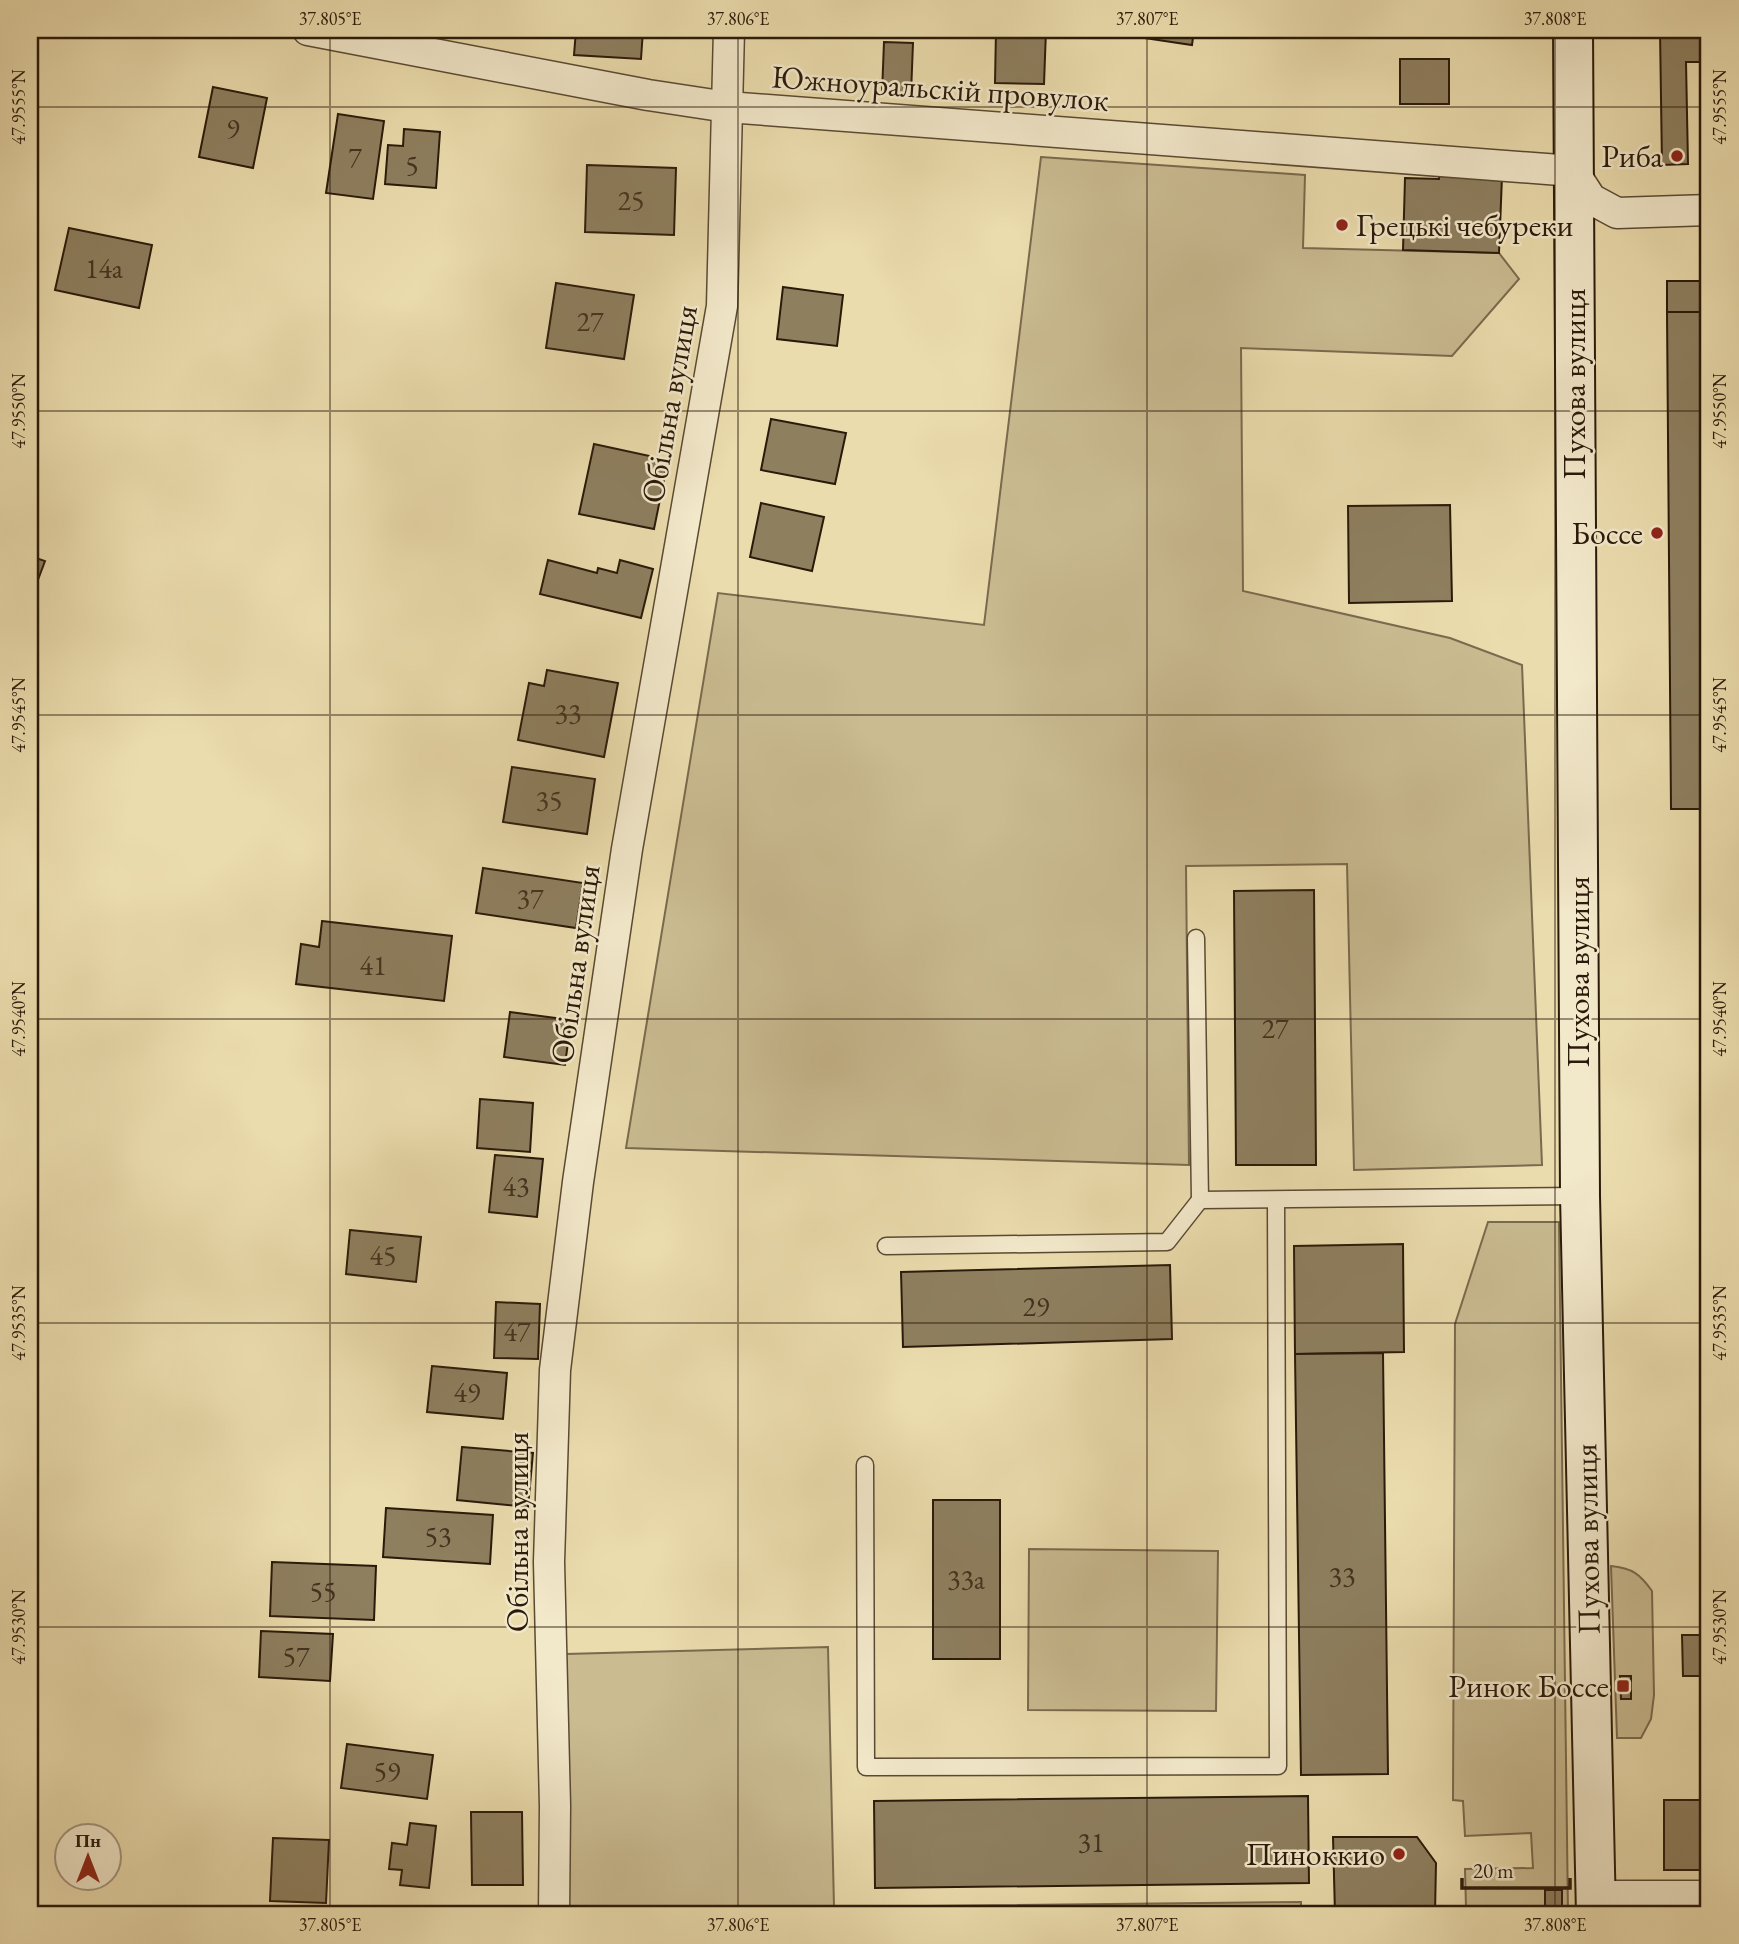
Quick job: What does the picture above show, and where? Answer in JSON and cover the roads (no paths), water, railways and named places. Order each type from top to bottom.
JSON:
[{"type":"main road","name":"Пухова вулиця","points":[[1573,30],[1580,1196],[1596,1905]]},
{"type":"street","name":"Южноуральскій провулок","points":[[308,30],[727,107],[1573,171]]},
{"type":"street","name":"Обільна вулиця","points":[[554,1914],[555,1806],[549,1562],[555,1370],[578,1182],[627,849],[722,306],[729,30]]},
{"type":"street","points":[[1573,171],[1591,199],[1617,213],[1709,210]]},
{"type":"street","points":[[1596,1905],[1709,1896]]},
{"type":"lane","points":[[886,1246],[1167,1242],[1200,1199],[1196,938]]},
{"type":"lane","points":[[1200,1199],[1580,1196]]},
{"type":"lane","points":[[865,1465],[866,1767],[1278,1766],[1276,1199]]},
{"type":"place","name":"Риба","points":[[1677,156]]},
{"type":"place","name":"Грецькі чебуреки","points":[[1342,225]]},
{"type":"place","name":"Боссе","points":[[1657,533]]},
{"type":"place","name":"Ринок Боссе","points":[[1623,1686]]},
{"type":"place","name":"Пиноккио","points":[[1399,1854]]}]
